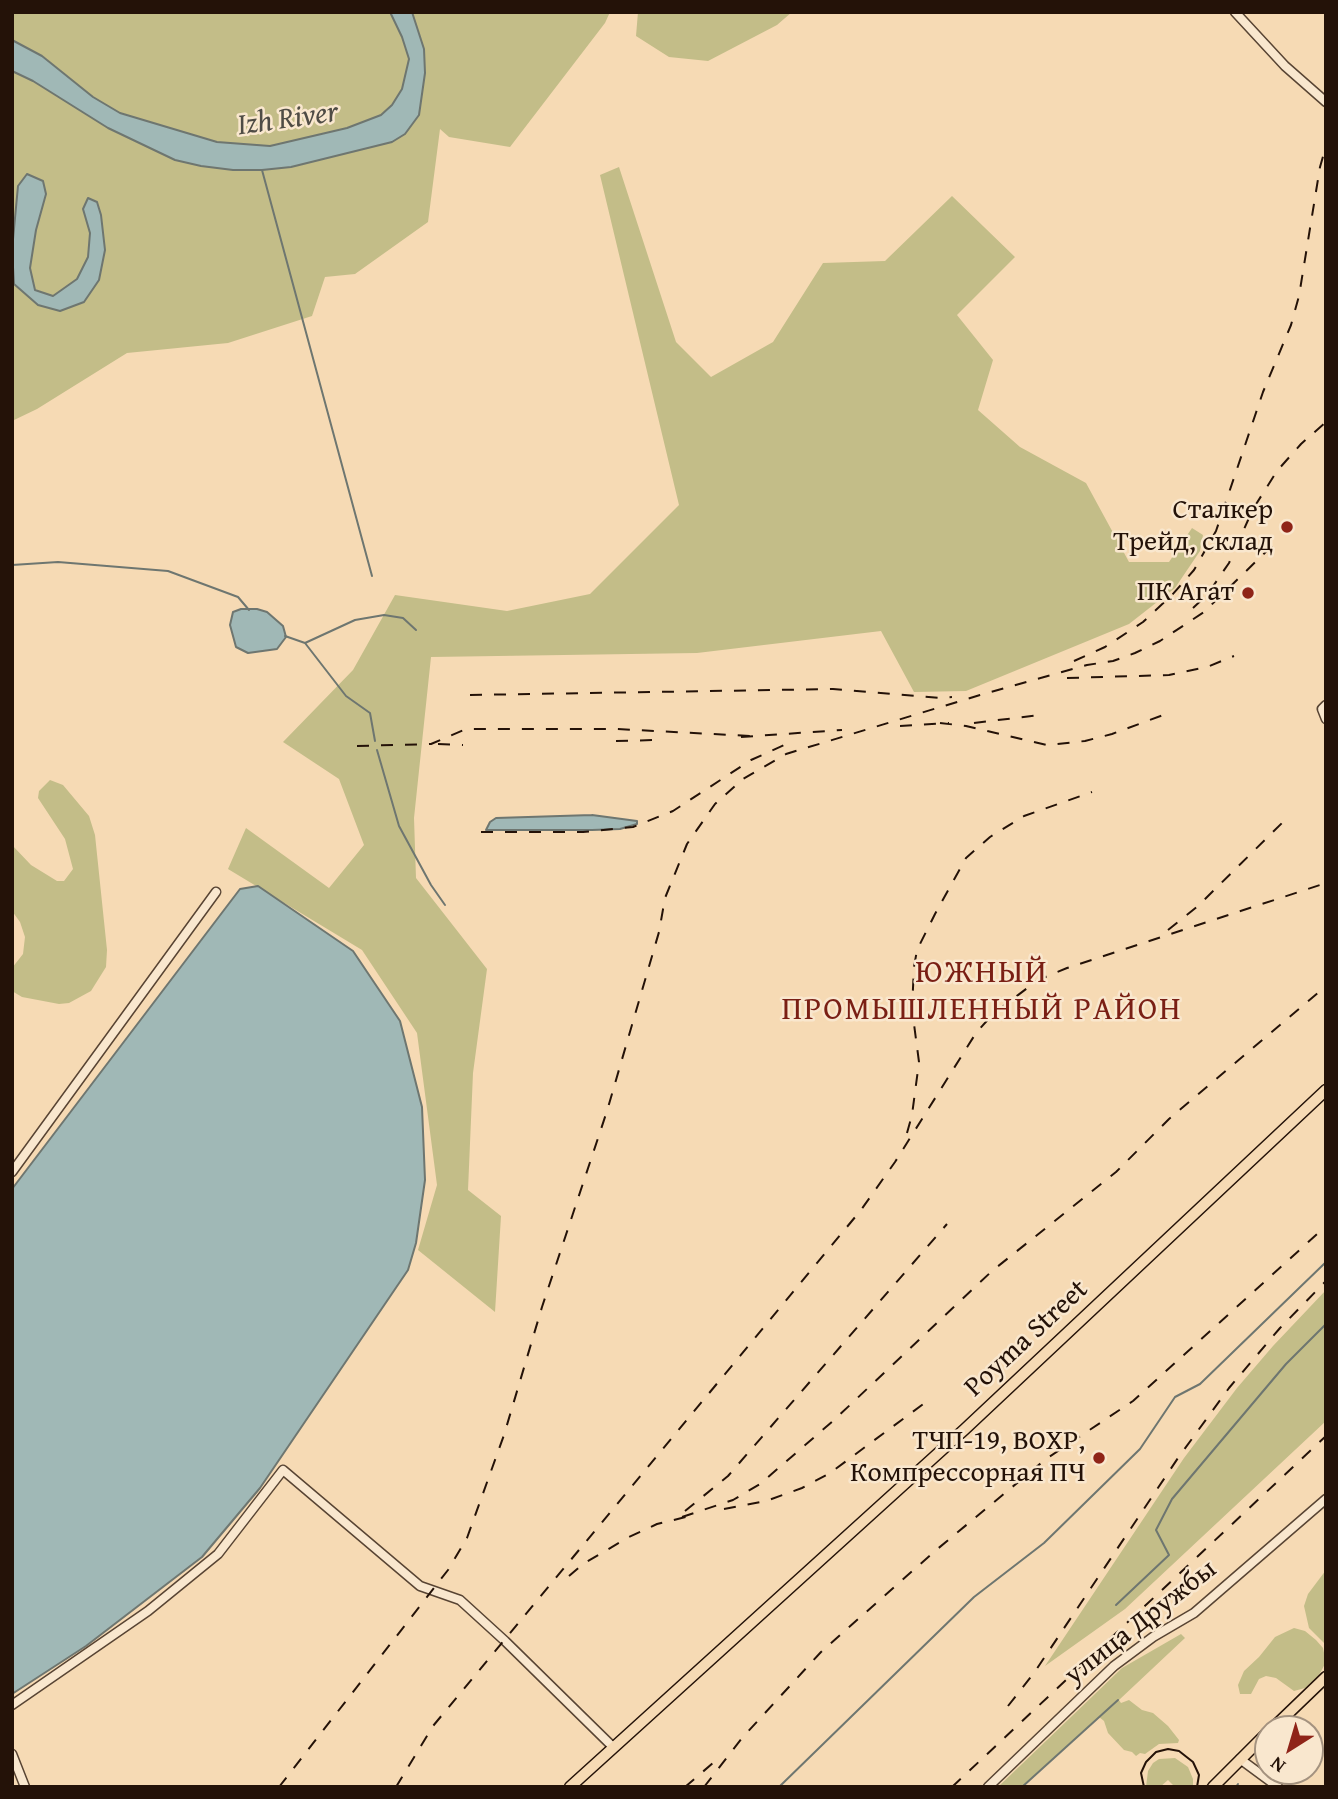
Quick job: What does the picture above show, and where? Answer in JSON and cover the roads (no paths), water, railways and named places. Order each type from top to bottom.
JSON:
[{"type":"main road","name":"Poyma Street","points":[[570,1787],[965,1429],[1326,1090]]},
{"type":"main road","points":[[1287,1715],[1326,1677]]},
{"type":"main road","points":[[1213,1787],[1254,1746]]},
{"type":"street","points":[[1235,12],[1285,66],[1326,102]]},
{"type":"street","points":[[1326,705],[1322,709],[1326,719]]},
{"type":"street","points":[[12,1172],[216,892]]},
{"type":"street","points":[[12,1705],[148,1611],[218,1554],[283,1471],[420,1587],[460,1600],[612,1747]]},
{"type":"street","name":"улица Дружбы","points":[[988,1787],[1114,1666],[1153,1637],[1194,1613],[1326,1499]]},
{"type":"street","points":[[12,1755],[25,1787]]},
{"type":"street","points":[[1240,1759],[1279,1787]]},
{"type":"water","name":"Izh River","points":[[390,12],[412,12],[424,49],[425,73],[419,115],[405,134],[392,142],[291,167],[233,170],[175,160],[108,128],[33,81],[12,71],[12,40],[42,56],[93,97],[120,113],[217,142],[270,146],[347,128],[381,115],[392,105],[402,89],[409,59]]},
{"type":"water","points":[[27,174],[43,181],[46,194],[36,230],[30,268],[35,290],[53,296],[77,279],[88,257],[90,233],[83,209],[88,198],[97,202],[101,215],[105,250],[99,280],[84,302],[60,311],[38,305],[14,284],[12,250],[18,186]]},
{"type":"water","points":[[241,609],[267,612],[283,626],[286,637],[277,649],[248,653],[236,647],[230,625],[233,612]]},
{"type":"water","points":[[592,815],[637,821],[637,824],[620,829],[486,830],[496,818]]},
{"type":"water","points":[[258,886],[353,951],[400,1021],[422,1107],[425,1180],[416,1243],[408,1270],[260,1488],[202,1557],[86,1646],[12,1694],[12,1189],[240,889]]},
{"type":"waterway","points":[[262,170],[372,576]]},
{"type":"waterway","points":[[12,565],[58,562],[168,571],[238,597],[249,610]]},
{"type":"waterway","points":[[285,636],[305,643],[355,620],[384,615],[403,618],[416,630]]},
{"type":"waterway","points":[[305,643],[346,696],[370,713],[375,741]]},
{"type":"waterway","points":[[377,750],[399,826],[445,905]]},
{"type":"waterway","points":[[779,1787],[974,1597],[1044,1543],[1140,1449],[1175,1397],[1200,1384],[1326,1262]]},
{"type":"waterway","points":[[1116,1605],[1169,1555],[1156,1530],[1172,1499],[1286,1364],[1326,1324]]},
{"type":"waterway","points":[[1022,1787],[1118,1700]]},
{"type":"tram line","points":[[1144,1787],[1141,1773],[1146,1762],[1156,1752],[1168,1749],[1179,1751],[1193,1762],[1199,1775],[1197,1787]]},
{"type":"railway","points":[[1074,661],[1105,647],[1143,622],[1194,570],[1216,531],[1263,392],[1291,325],[1299,296],[1320,167],[1326,146]]},
{"type":"railway","points":[[1193,608],[1207,595],[1229,563],[1253,509],[1277,471],[1301,444],[1326,422]]},
{"type":"railway","points":[[279,1787],[448,1570],[467,1538],[504,1435],[542,1307],[607,1111],[659,932],[665,898],[687,844],[715,804],[743,779],[786,754],[980,695],[1135,653],[1160,641],[1204,612],[1278,540]]},
{"type":"railway","points":[[1067,678],[1169,675],[1207,667],[1234,656]]},
{"type":"railway","points":[[470,695],[833,689],[952,697]]},
{"type":"railway","points":[[940,723],[966,726],[1047,745],[1085,741],[1112,734],[1166,714]]},
{"type":"railway","points":[[974,723],[1040,715]]},
{"type":"railway","points":[[900,726],[949,723]]},
{"type":"railway","points":[[357,746],[431,744],[466,729],[617,729],[750,736]]},
{"type":"railway","points":[[741,737],[842,730]]},
{"type":"railway","points":[[616,741],[657,740]]},
{"type":"railway","points":[[481,832],[583,832],[633,827],[673,811],[751,760],[791,742]]},
{"type":"railway","points":[[438,744],[463,745]]},
{"type":"railway","points":[[907,1133],[919,1062],[912,1009],[914,967],[917,950],[935,914],[966,858],[990,837],[1024,816],[1092,792]]},
{"type":"railway","points":[[1168,930],[1198,906],[1283,822]]},
{"type":"railway","points":[[396,1787],[433,1726],[861,1210],[895,1162],[976,1033],[993,1014],[1038,980],[1067,968],[1326,883]]},
{"type":"railway","points":[[682,1517],[733,1500],[760,1484],[833,1421],[992,1271],[1116,1172],[1169,1119],[1326,986]]},
{"type":"railway","points":[[685,1511],[728,1476],[947,1224]]},
{"type":"railway","points":[[704,1787],[742,1738],[821,1652],[935,1551],[1046,1459],[1133,1401],[1326,1226]]},
{"type":"railway","points":[[1008,1706],[1034,1673],[1178,1458],[1229,1388],[1280,1328],[1326,1281]]},
{"type":"railway","points":[[724,1509],[766,1501],[802,1488],[830,1473],[926,1402]]},
{"type":"railway","points":[[952,1787],[1326,1436]]},
{"type":"railway","points":[[569,1576],[583,1564],[629,1537],[657,1524],[690,1516]]},
{"type":"railway","points":[[685,1787],[713,1763]]},
{"type":"place","name":"Сталкер Трейд, склад","points":[[1287,527]]},
{"type":"place","name":"ПК Агат","points":[[1248,593]]},
{"type":"place","name":"ТЧП-19, ВОХР, Компрессорная ПЧ","points":[[1099,1458]]},
{"type":"district","name":"ЮЖНЫЙ ПРОМЫШЛЕННЫЙ РАЙОН","points":[[982,992]]}]
